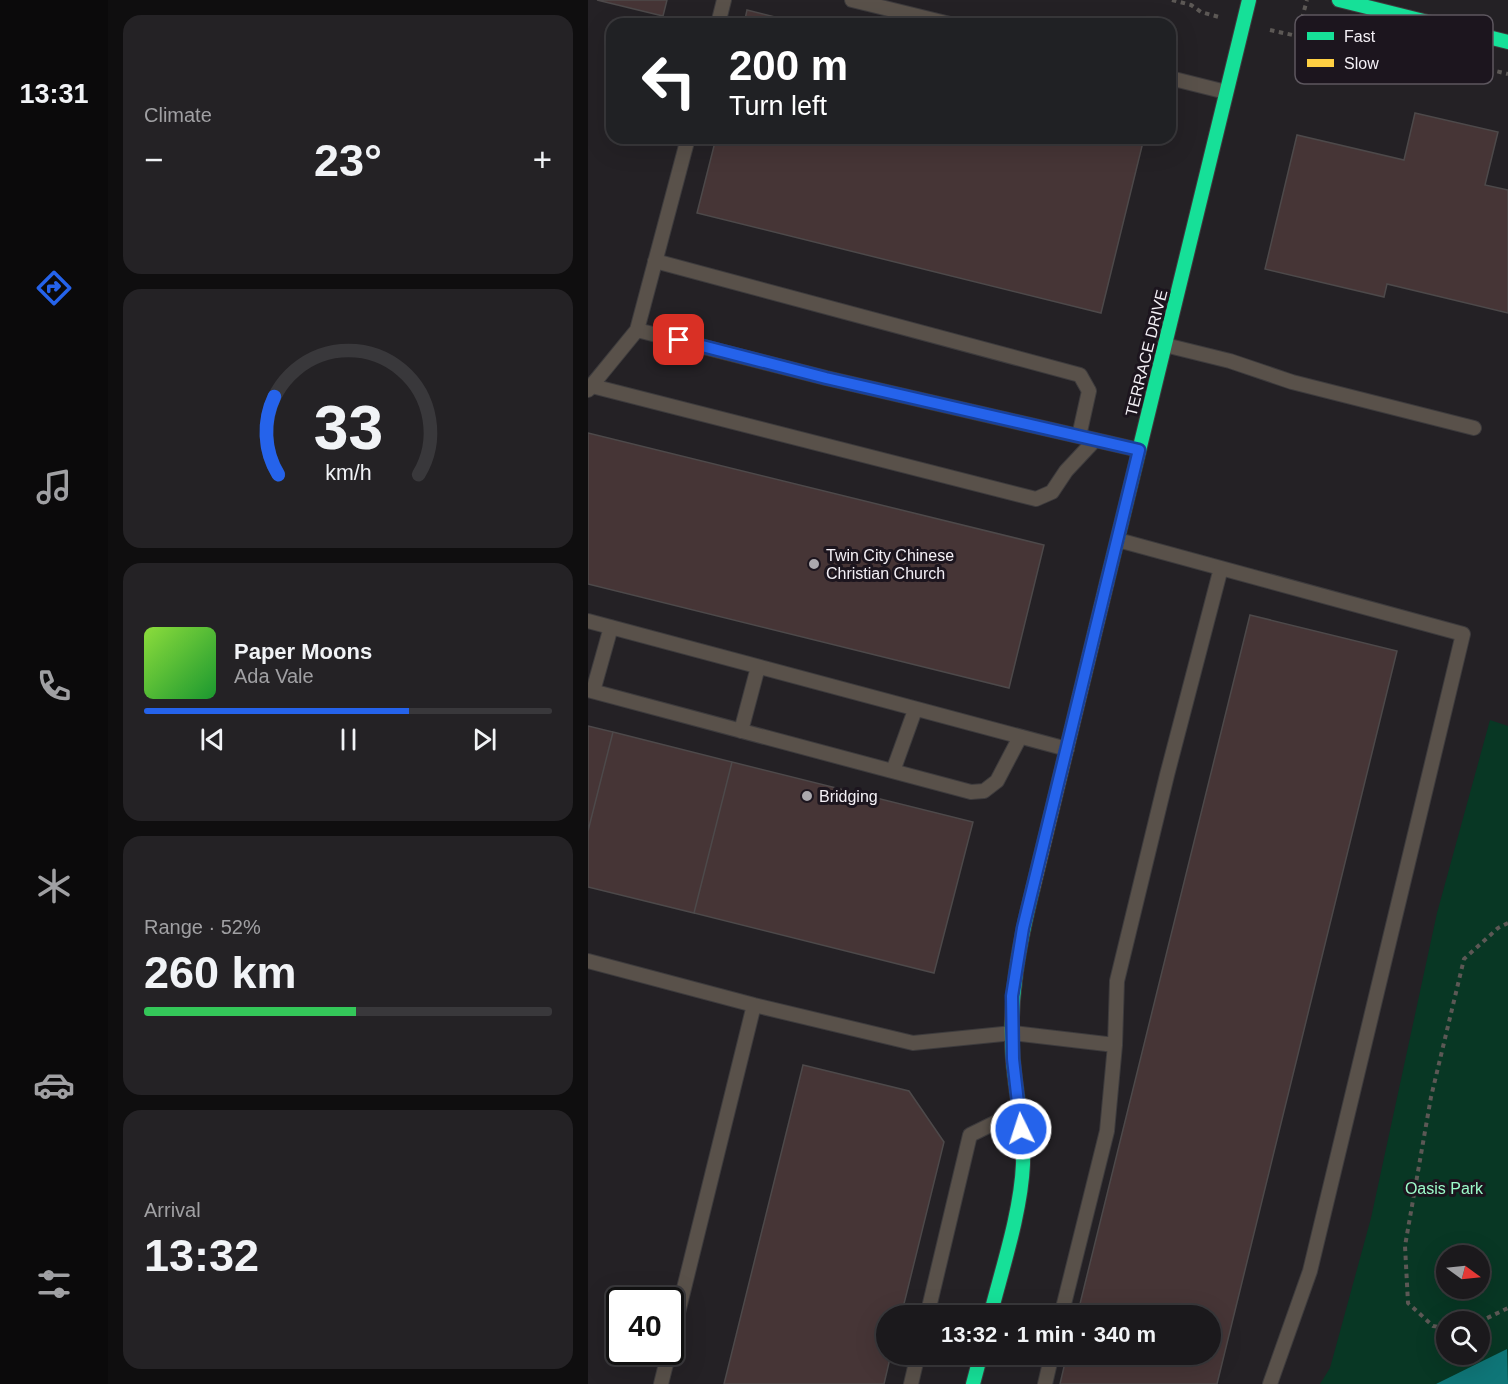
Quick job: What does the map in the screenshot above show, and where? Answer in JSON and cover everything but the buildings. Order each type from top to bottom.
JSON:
[{"type":"street","name":"TERRACE DRIVE","points":[[993,1305],[1016,1210],[1023,1166],[1021,1110],[1013,1059],[1012,996],[1023,928],[1249,0]]},
{"type":"street","points":[[1339,0],[1399,15]]},
{"type":"street","points":[[1493,38],[1508,42]]},
{"type":"street","points":[[973,1384],[978,1365]]},
{"type":"lane","points":[[720,18],[724,0]]},
{"type":"lane","points":[[852,0],[926,18]]},
{"type":"lane","points":[[1176,79],[1227,92]]},
{"type":"lane","points":[[686,144],[637,330],[590,388],[1036,500],[1052,492],[1066,471],[1095,440]]},
{"type":"lane","points":[[655,261],[1080,375],[1089,391],[1079,436]]},
{"type":"lane","points":[[637,330],[826,378],[1139,450]]},
{"type":"lane","points":[[1165,345],[1230,361],[1292,382],[1474,428]]},
{"type":"lane","points":[[1118,540],[1463,634],[1310,1271],[1270,1384]]},
{"type":"lane","points":[[1064,1305],[1107,1131],[1115,1045],[1117,981],[1167,775],[1221,568]]},
{"type":"lane","points":[[588,621],[1067,749]]},
{"type":"lane","points":[[611,627],[591,691],[971,792],[984,791],[997,781],[1020,737]]},
{"type":"lane","points":[[741,731],[758,667]]},
{"type":"lane","points":[[893,771],[915,710]]},
{"type":"lane","points":[[588,961],[754,1005],[913,1043],[1013,1033],[1115,1045]]},
{"type":"lane","points":[[684,1288],[754,1005]]},
{"type":"lane","points":[[930,1305],[970,1135],[1021,1110]]},
{"type":"lane","points":[[661,1384],[666,1365]]},
{"type":"lane","points":[[911,1384],[915,1365]]},
{"type":"lane","points":[[1045,1384],[1049,1365]]},
{"type":"path","points":[[1172,0],[1191,5],[1201,12]]},
{"type":"path","points":[[1302,15],[1306,0]]},
{"type":"path","points":[[1493,70],[1508,74]]},
{"type":"path","points":[[1436,1326],[1408,1303],[1405,1246],[1431,1097],[1464,959],[1498,928],[1508,923]]},
{"type":"path","points":[[1490,1317],[1508,1308]]},
{"type":"green space","name":"Oasis Park","points":[[1490,720],[1508,726],[1508,1384],[1320,1384],[1330,1368],[1371,1218],[1437,913]]},
{"type":"water","points":[[1507,1349],[1508,1384],[1436,1384],[1475,1365],[1490,1365],[1490,1357]]},
{"type":"traffic: fast","points":[[1107,582],[1249,0]]},
{"type":"traffic: fast","points":[[1339,0],[1399,15]]},
{"type":"traffic: fast","points":[[1493,38],[1508,42]]},
{"type":"traffic: fast","points":[[993,1305],[1022,1182],[1022,1138],[1013,1060],[1012,1016],[1019,951],[1033,888]]},
{"type":"traffic: fast","points":[[973,1384],[978,1365]]},
{"type":"traffic: slow","points":[[1033,888],[1107,582]]},
{"type":"place","name":"Twin City Chinese Christian Church","points":[[814,564]]},
{"type":"place","name":"Bridging","points":[[807,796]]},
{"type":"route","points":[[679,340],[826,378],[1139,450],[1023,928],[1012,996],[1013,1059],[1021,1110],[1021,1129]]}]
